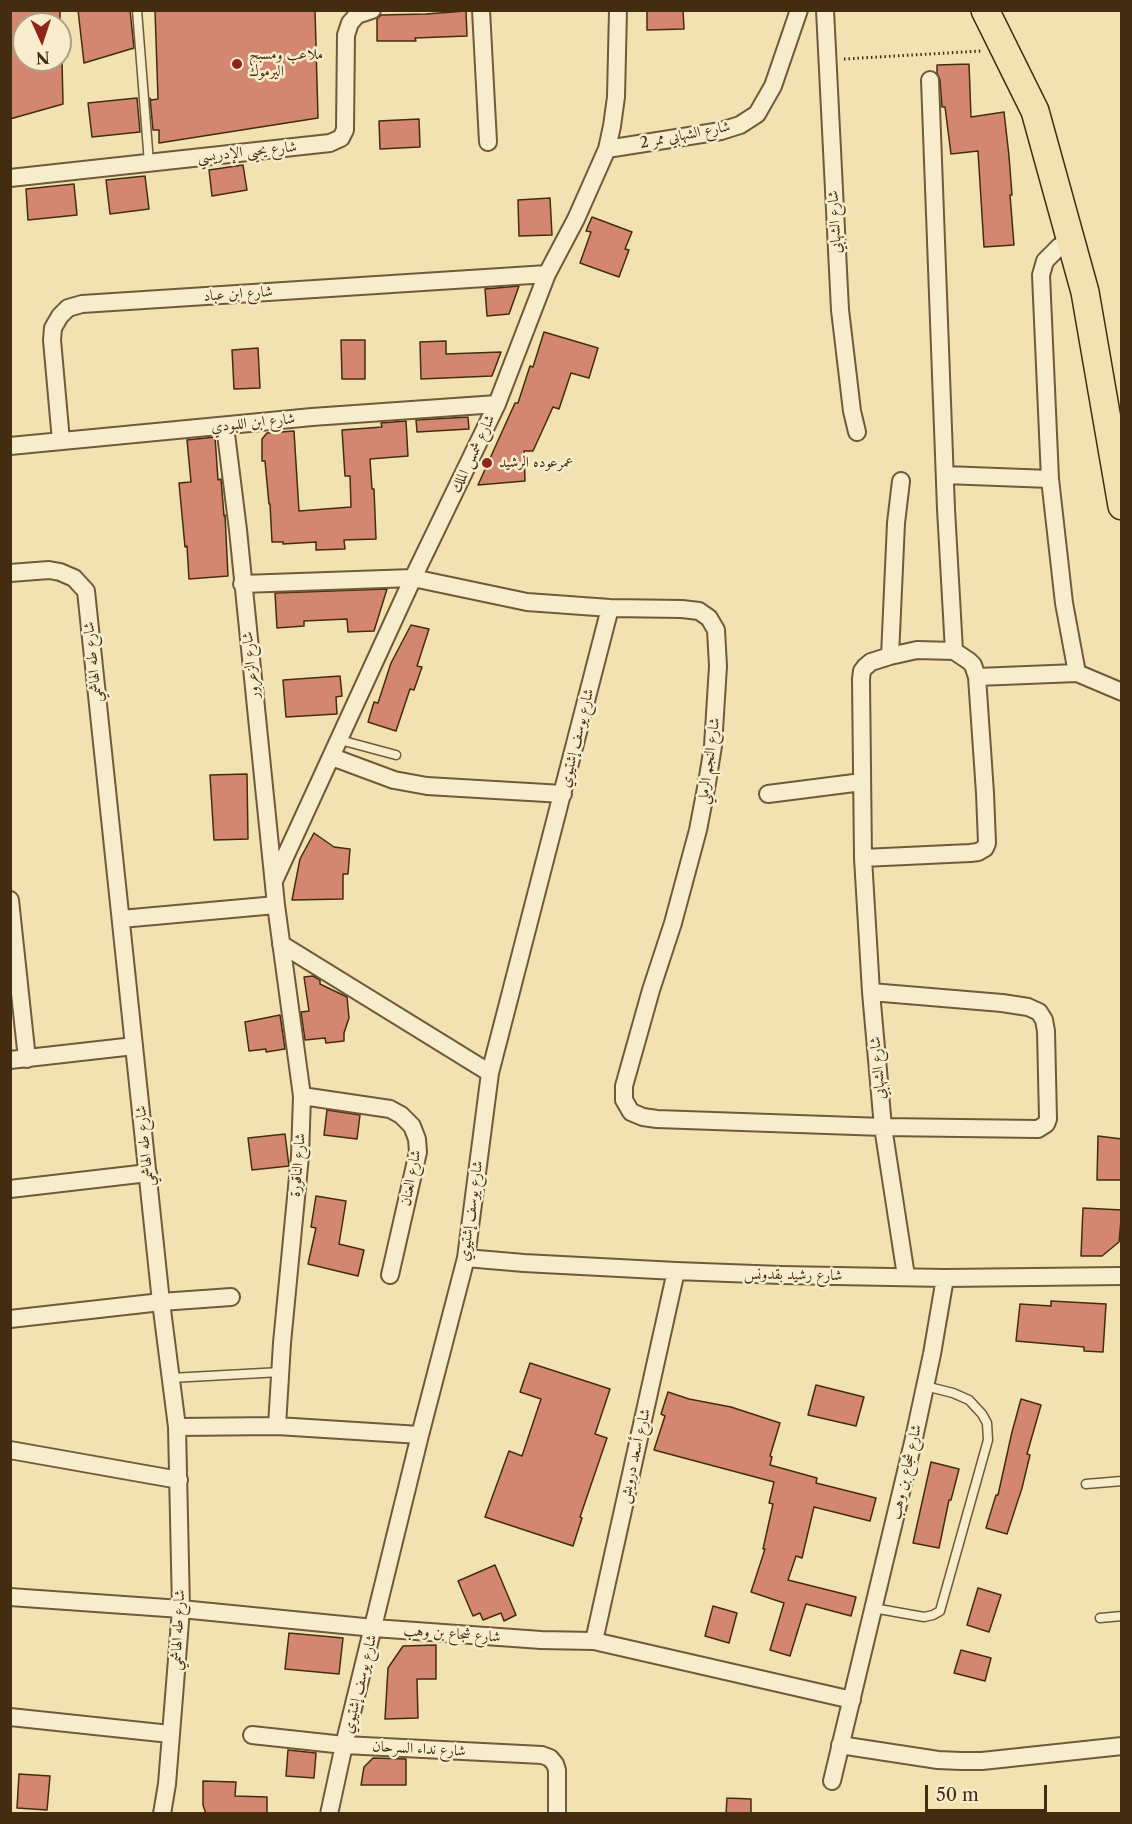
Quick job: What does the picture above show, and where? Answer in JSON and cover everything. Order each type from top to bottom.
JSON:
[{"type":"highway","points":[[985,10],[1035,111],[1071,240],[1085,291],[1122,506]]},
{"type":"street","name":"شارع يحيى الإدريسي","points":[[10,178],[330,143],[340,138],[345,130],[346,35],[350,23],[357,15],[372,10]]},
{"type":"street","points":[[481,10],[488,142]]},
{"type":"street","name":"شارع شمس الملك","points":[[274,882],[413,578],[497,404],[547,274],[576,219],[607,149],[616,97],[618,10]]},
{"type":"street","name":"شارع الشهابي ممر 2","points":[[607,149],[721,131],[757,114],[773,86],[799,10]]},
{"type":"street","name":"شارع الشهابي","points":[[825,10],[840,310],[852,411],[857,432]]},
{"type":"street","points":[[863,858],[978,852],[985,848],[987,843],[977,677],[969,660],[954,651],[930,80]]},
{"type":"street","points":[[1071,240],[1059,247],[1044,261],[1041,275],[1050,479],[1064,603],[1077,673]]},
{"type":"street","name":"شارع ابن عباد","points":[[62,441],[52,340],[53,328],[68,308],[82,304],[547,274]]},
{"type":"street","name":"شارع ابن اللبودي","points":[[10,446],[312,417],[497,404]]},
{"type":"street","name":"شارع الزعرور","points":[[225,426],[276,905]]},
{"type":"street","points":[[945,475],[1050,479]]},
{"type":"street","points":[[890,656],[896,524],[901,481]]},
{"type":"street","name":"شارع طه الهاشمي","points":[[10,573],[49,570],[60,572],[74,578],[86,591],[161,1302],[177,1427],[181,1609],[167,1784],[162,1814]]},
{"type":"street","name":"شارع النجم الرملي","points":[[242,584],[413,578],[528,602],[610,609],[682,609],[699,611],[709,618],[716,630],[718,654],[713,746],[698,830],[673,923],[624,1086],[624,1100],[631,1112],[657,1119],[883,1127],[1038,1130],[1046,1124],[1048,1119],[1046,1031],[1044,1020],[1038,1012],[1028,1006],[871,992]]},
{"type":"street","name":"شارع يوسف إشتيوي","points":[[329,1814],[344,1744],[466,1258],[490,1074],[610,609]]},
{"type":"street","name":"شارع الشهابي","points":[[906,1276],[883,1127],[871,992],[863,858],[862,671],[871,662],[917,650],[954,651]]},
{"type":"street","points":[[977,677],[1077,673],[1122,692]]},
{"type":"street","points":[[332,757],[394,780],[427,786],[563,794]]},
{"type":"street","points":[[768,794],[862,782]]},
{"type":"street","points":[[10,900],[19,1060],[134,1046]]},
{"type":"street","points":[[122,919],[276,905]]},
{"type":"street","name":"شارع الناقورة","points":[[276,905],[302,1096],[300,1156],[277,1426]]},
{"type":"street","points":[[281,944],[490,1074]]},
{"type":"street","name":"شارع العنان","points":[[302,1096],[390,1109],[401,1114],[412,1126],[417,1139],[418,1152],[390,1275]]},
{"type":"street","points":[[10,1189],[148,1173]]},
{"type":"street","name":"شارع رشيد بقدونس","points":[[466,1258],[676,1271],[945,1278],[1122,1276]]},
{"type":"street","name":"شارع أسعد درويش","points":[[594,1641],[676,1271]]},
{"type":"street","name":"شارع شجاع بن وهب","points":[[832,1781],[925,1386],[945,1278]]},
{"type":"street","points":[[10,1319],[161,1302],[231,1297]]},
{"type":"street","points":[[177,1427],[277,1426],[420,1436]]},
{"type":"street","points":[[10,1450],[179,1480]]},
{"type":"street","name":"شارع شجاع بن وهب","points":[[10,1597],[181,1609],[374,1628],[542,1640],[594,1641],[852,1700]]},
{"type":"street","points":[[10,1717],[170,1734]]},
{"type":"street","name":"شارع نداء السرحان","points":[[252,1735],[344,1744],[542,1755],[550,1758],[557,1770],[557,1814]]},
{"type":"street","points":[[840,1744],[938,1760],[961,1761],[982,1761],[1122,1746]]},
{"type":"street","name":"شارع طه الهاشمي","points":[[167,1784],[172,1814]]},
{"type":"lane","points":[[136,10],[149,163]]},
{"type":"lane","points":[[340,740],[396,755]]},
{"type":"lane","points":[[171,1378],[281,1372]]},
{"type":"lane","points":[[873,1608],[924,1617],[940,1611],[988,1440],[987,1423],[969,1400],[953,1393],[925,1386]]},
{"type":"lane","points":[[1086,1484],[1122,1481]]},
{"type":"lane","points":[[1100,1618],[1122,1616]]},
{"type":"path","points":[[854,59],[980,51]]},
{"type":"building","points":[[10,10],[60,10],[60,12],[12,12],[12,72],[62,72],[63,104],[10,119]]},
{"type":"building","points":[[78,10],[130,10],[134,48],[84,63]]},
{"type":"building","name":"ملاعب ومسبح اليرموك","points":[[155,10],[315,10],[318,118],[159,143],[159,130],[153,130],[150,98],[151,100],[158,99]]},
{"type":"building","points":[[647,10],[683,10],[684,29],[647,30]]},
{"type":"building","points":[[466,11],[467,36],[415,38],[416,41],[377,41],[377,19],[381,15]]},
{"type":"building","points":[[969,64],[971,117],[1004,112],[1014,245],[984,247],[978,151],[951,154],[937,65]]},
{"type":"building","points":[[137,98],[140,132],[92,137],[88,103]]},
{"type":"building","points":[[419,119],[420,147],[380,149],[379,121]]},
{"type":"building","points":[[243,165],[247,190],[212,196],[209,170]]},
{"type":"building","points":[[145,176],[149,209],[110,214],[106,180]]},
{"type":"building","points":[[74,184],[77,215],[28,220],[26,189]]},
{"type":"building","points":[[550,198],[552,235],[519,236],[518,200]]},
{"type":"building","points":[[592,217],[632,232],[625,249],[629,250],[619,277],[580,263],[591,232],[586,231]]},
{"type":"building","points":[[519,286],[509,314],[487,316],[485,289]]},
{"type":"building","points":[[544,332],[598,348],[589,378],[571,373],[559,409],[553,407],[533,451],[524,451],[525,481],[478,485],[515,403],[518,403]]},
{"type":"building","points":[[341,340],[365,340],[365,379],[342,379]]},
{"type":"building","points":[[446,341],[446,354],[501,352],[492,376],[421,379],[420,342]]},
{"type":"building","points":[[258,348],[260,388],[234,389],[232,350]]},
{"type":"building","points":[[468,417],[469,429],[417,432],[416,420]]},
{"type":"building","points":[[406,421],[408,456],[370,459],[376,539],[344,540],[345,549],[316,550],[316,542],[283,544],[283,542],[272,542],[265,461],[262,461],[262,439],[267,433],[294,431],[299,511],[351,507],[350,476],[345,476],[342,430],[382,427],[381,423]]},
{"type":"building","points":[[215,437],[218,480],[221,479],[225,515],[228,576],[189,579],[179,483],[191,482],[187,440]]},
{"type":"building","points":[[387,589],[374,631],[348,632],[347,619],[304,621],[304,626],[277,628],[275,593]]},
{"type":"building","points":[[411,625],[429,629],[417,666],[422,667],[414,690],[410,689],[396,731],[368,722],[374,702],[378,703],[391,663]]},
{"type":"building","points":[[340,676],[342,696],[336,697],[337,714],[286,717],[283,680]]},
{"type":"building","points":[[247,774],[248,839],[214,840],[210,775]]},
{"type":"building","points":[[314,833],[334,847],[350,849],[348,874],[343,874],[343,899],[292,900],[300,859]]},
{"type":"building","points":[[313,976],[320,980],[320,984],[347,997],[349,1018],[344,1041],[326,1043],[325,1038],[305,1040],[301,1012],[309,1011],[304,977]]},
{"type":"building","points":[[280,1015],[285,1049],[266,1052],[266,1049],[249,1051],[245,1022]]},
{"type":"building","points":[[327,1110],[360,1115],[357,1139],[324,1135]]},
{"type":"building","points":[[285,1134],[289,1166],[252,1170],[248,1138]]},
{"type":"building","points":[[1098,1136],[1122,1139],[1122,1180],[1097,1180]]},
{"type":"building","points":[[316,1196],[346,1201],[339,1244],[364,1250],[358,1276],[308,1264],[316,1228],[311,1227]]},
{"type":"building","points":[[1083,1208],[1122,1210],[1119,1242],[1102,1256],[1081,1256]]},
{"type":"building","points":[[1051,1301],[1106,1304],[1103,1352],[1084,1351],[1084,1347],[1016,1341],[1020,1304],[1051,1306]]},
{"type":"building","points":[[530,1363],[610,1389],[595,1434],[607,1438],[580,1517],[582,1518],[573,1546],[485,1517],[509,1451],[522,1456],[541,1399],[520,1392]]},
{"type":"building","points":[[816,1385],[864,1397],[856,1426],[808,1415]]},
{"type":"building","points":[[668,1392],[689,1399],[731,1407],[780,1423],[770,1456],[772,1457],[770,1465],[817,1478],[816,1483],[876,1498],[870,1521],[814,1507],[802,1558],[796,1556],[788,1580],[856,1597],[851,1616],[806,1604],[790,1656],[770,1650],[784,1603],[751,1592],[765,1549],[763,1549],[773,1504],[769,1503],[774,1482],[654,1450],[665,1416],[661,1414]]},
{"type":"building","points":[[1021,1399],[1041,1405],[1027,1454],[1030,1455],[1022,1488],[1007,1534],[986,1528],[996,1495],[998,1495]]},
{"type":"building","points":[[931,1462],[959,1469],[951,1500],[949,1500],[939,1548],[913,1543]]},
{"type":"building","points":[[495,1565],[516,1615],[504,1621],[501,1613],[483,1620],[480,1613],[473,1616],[458,1581]]},
{"type":"building","points":[[978,1588],[1001,1595],[989,1632],[967,1625]]},
{"type":"building","points":[[713,1606],[737,1613],[729,1643],[705,1636]]},
{"type":"building","points":[[289,1633],[343,1638],[339,1674],[285,1669]]},
{"type":"building","points":[[436,1645],[436,1679],[417,1679],[418,1718],[385,1719],[388,1668],[403,1646]]},
{"type":"building","points":[[961,1650],[991,1658],[985,1681],[954,1673]]},
{"type":"building","points":[[288,1750],[316,1753],[314,1778],[286,1776]]},
{"type":"building","points":[[373,1758],[406,1759],[406,1785],[361,1785],[364,1767]]},
{"type":"building","points":[[19,1774],[50,1776],[47,1810],[17,1808]]},
{"type":"building","points":[[203,1781],[236,1782],[235,1796],[267,1797],[267,1814],[206,1814],[203,1805]]},
{"type":"building","points":[[727,1798],[751,1799],[751,1814],[726,1814]]},
{"type":"place","name":"ملاعب ومسبح اليرموك","points":[[237,64]]},
{"type":"place","name":"عمرعوده الرشيد","points":[[487,463]]}]
